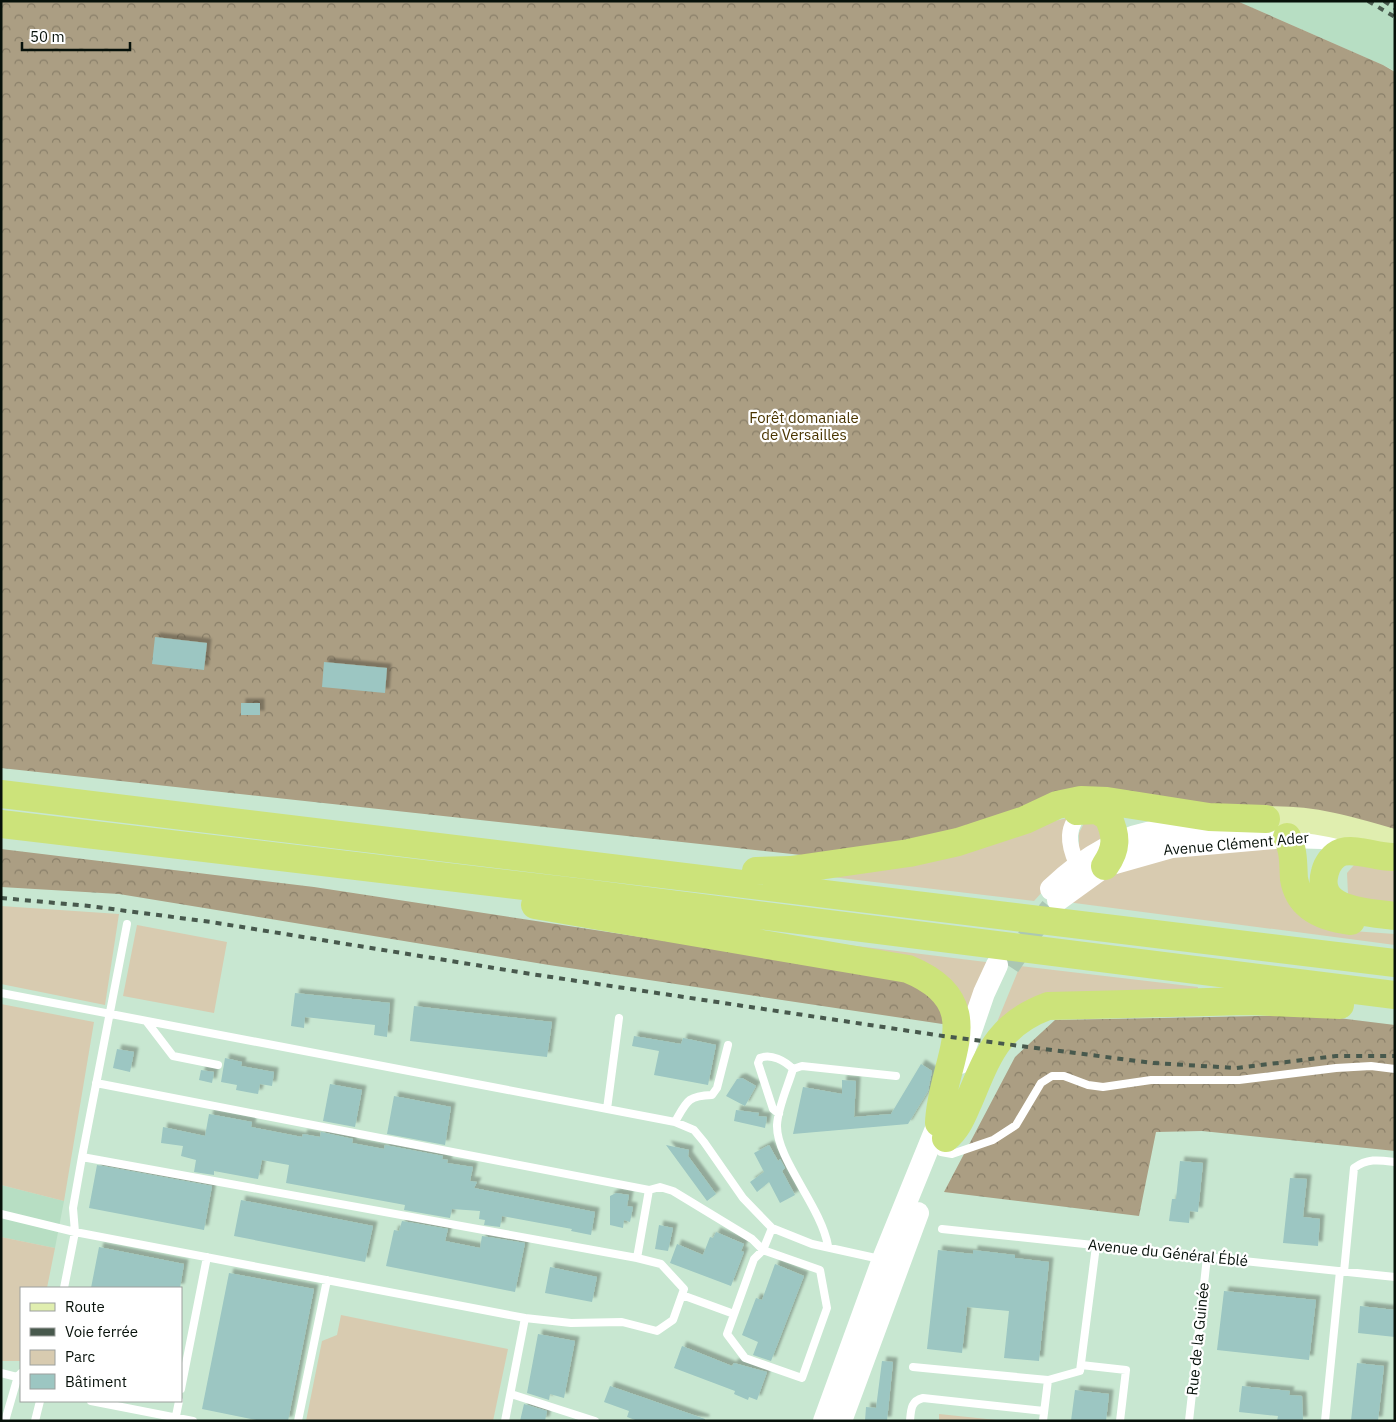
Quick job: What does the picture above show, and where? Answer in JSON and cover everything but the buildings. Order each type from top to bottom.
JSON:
[{"type":"highway","points":[[1,794],[1395,962]]},
{"type":"highway","points":[[715,880],[744,871],[791,870],[909,853],[958,842],[1025,820],[1056,805],[1081,800],[1209,816],[1266,819]]},
{"type":"highway","points":[[1025,820],[1084,810],[1097,810],[1108,817],[1110,854]]},
{"type":"highway","points":[[1,824],[485,881],[1395,995]]},
{"type":"highway","points":[[1287,837],[1292,845],[1295,881],[1298,890],[1301,898],[1314,911],[1330,919],[1395,926]]},
{"type":"highway","points":[[1395,857],[1382,858],[1349,851],[1339,853],[1330,861],[1325,873],[1324,885],[1329,898],[1338,906],[1395,916]]},
{"type":"highway","points":[[485,881],[509,900],[908,969],[928,977],[944,990],[953,1006],[956,1018],[955,1047],[939,1107],[942,1138],[956,1129],[984,1066],[1000,1038],[1022,1017],[1048,1006],[1248,1001],[1372,1007],[1395,999]]},
{"type":"main road","name":"Avenue Clément Ader","points":[[1395,842],[1324,823],[1289,818],[1141,834],[1110,854],[1050,899],[1077,864],[1110,854],[1287,837],[1322,838],[1395,857]]},
{"type":"main road","points":[[1266,819],[1283,830],[1287,837]]},
{"type":"main road","points":[[841,1421],[942,1138],[984,993],[1003,966]]},
{"type":"main road","points":[[824,1421],[883,1260],[942,1138]]},
{"type":"street","points":[[1077,864],[1071,852],[1070,835],[1074,818],[1084,810]]},
{"type":"lane","points":[[64,1287],[74,1232],[73,1208],[127,924]]},
{"type":"lane","points":[[1,993],[675,1122],[694,1130],[742,1198],[772,1228],[812,1244],[828,1246],[883,1260]]},
{"type":"lane","points":[[607,1109],[620,1018]]},
{"type":"lane","points":[[146,1022],[172,1056],[218,1065]]},
{"type":"lane","points":[[675,1122],[688,1100],[695,1096],[712,1095],[717,1088],[728,1045]]},
{"type":"lane","points":[[779,1114],[773,1109],[758,1063],[760,1058],[770,1056],[793,1069]]},
{"type":"lane","points":[[793,1069],[802,1066],[896,1076]]},
{"type":"lane","points":[[942,1138],[952,1154],[993,1140],[1016,1125],[1041,1083],[1052,1076],[1064,1076],[1088,1085],[1103,1087],[1151,1080],[1239,1080],[1336,1068],[1371,1066],[1395,1068]]},
{"type":"lane","points":[[793,1069],[777,1126],[781,1147],[815,1208],[825,1231],[828,1246]]},
{"type":"lane","points":[[96,1083],[650,1190],[660,1187],[672,1191],[752,1239],[763,1250],[820,1270],[827,1308],[802,1378],[746,1358],[727,1334],[754,1259],[763,1250],[772,1228]]},
{"type":"lane","points":[[1,1214],[74,1232],[525,1318],[571,1323],[622,1322],[657,1330],[673,1320],[684,1289],[661,1264],[637,1258],[82,1157]]},
{"type":"lane","points":[[1325,1421],[1354,1168],[1363,1162],[1374,1160],[1395,1162]]},
{"type":"lane","points":[[637,1258],[650,1190]]},
{"type":"lane","name":"Avenue du Général Éblé","points":[[942,1229],[1395,1277]]},
{"type":"lane","points":[[913,1367],[1048,1380],[1080,1371],[1096,1246]]},
{"type":"lane","points":[[182,1384],[207,1257]]},
{"type":"lane","name":"Rue de la Guinée","points":[[1189,1421],[1207,1258]]},
{"type":"lane","points":[[298,1421],[326,1280]]},
{"type":"lane","points":[[682,1295],[734,1314]]},
{"type":"lane","points":[[505,1421],[525,1318]]},
{"type":"lane","points":[[1081,1365],[1126,1370],[1120,1421]]},
{"type":"lane","points":[[1,1373],[20,1376],[4,1421]]},
{"type":"lane","points":[[1043,1421],[1048,1380]]},
{"type":"lane","points":[[511,1394],[595,1421]]},
{"type":"lane","points":[[910,1421],[912,1405],[917,1400],[924,1398],[1044,1410]]},
{"type":"lane","points":[[35,1421],[40,1402]]},
{"type":"lane","points":[[95,1402],[193,1421]]},
{"type":"lane","points":[[175,1419],[179,1402]]},
{"type":"shaded area","points":[[1237,1],[1395,1],[1395,71],[1383,65]]},
{"type":"shaded area","points":[[1,1185],[64,1201],[55,1248],[1,1237]]},
{"type":"green space","name":"Forêt domaniale de Versailles","points":[[1,1],[1237,1],[1395,72],[1395,836],[1128,794],[960,828],[829,858],[1,768]]},
{"type":"green space","points":[[1071,817],[1070,861],[1034,901],[832,877]]},
{"type":"green space","points":[[1086,819],[1110,832],[1079,854],[1079,833]]},
{"type":"green space","points":[[1287,842],[1291,857],[1338,930],[1395,934],[1395,945],[1067,902],[1093,884],[1141,860]]},
{"type":"green space","points":[[1,849],[314,887],[909,978],[926,986],[949,1025],[549,965],[119,894],[1,887]]},
{"type":"green space","points":[[1366,862],[1395,868],[1395,906],[1357,900],[1348,894],[1347,873],[1354,865]]},
{"type":"green space","points":[[1,906],[119,914],[105,1005],[1,984]]},
{"type":"green space","points":[[137,925],[227,942],[214,1013],[123,996]]},
{"type":"green space","points":[[808,940],[994,963],[969,1028]]},
{"type":"green space","points":[[1020,966],[1198,987],[1196,998],[1066,999],[993,1032]]},
{"type":"green space","points":[[1,1004],[94,1022],[64,1201],[1,1185]]},
{"type":"green space","points":[[1314,1015],[1395,1025],[1395,1151],[1202,1131],[1156,1132],[1139,1216],[944,1192],[1015,1057],[1055,1020]]},
{"type":"green space","points":[[1,1237],[55,1248],[47,1287],[20,1287],[20,1361],[1,1361]]},
{"type":"green space","points":[[341,1315],[508,1349],[493,1421],[306,1421],[322,1341],[337,1335]]},
{"type":"green space","points":[[939,1414],[1006,1421],[939,1421]]},
{"type":"tunnel","points":[[1009,966],[1033,930],[1051,908]]},
{"type":"railway","points":[[1368,1],[1395,17]]},
{"type":"railway","points":[[1384,1],[1395,8]]},
{"type":"railway","points":[[1,898],[89,906],[211,922],[531,974],[943,1036],[1153,1063],[1236,1068],[1336,1056],[1395,1056]]}]
